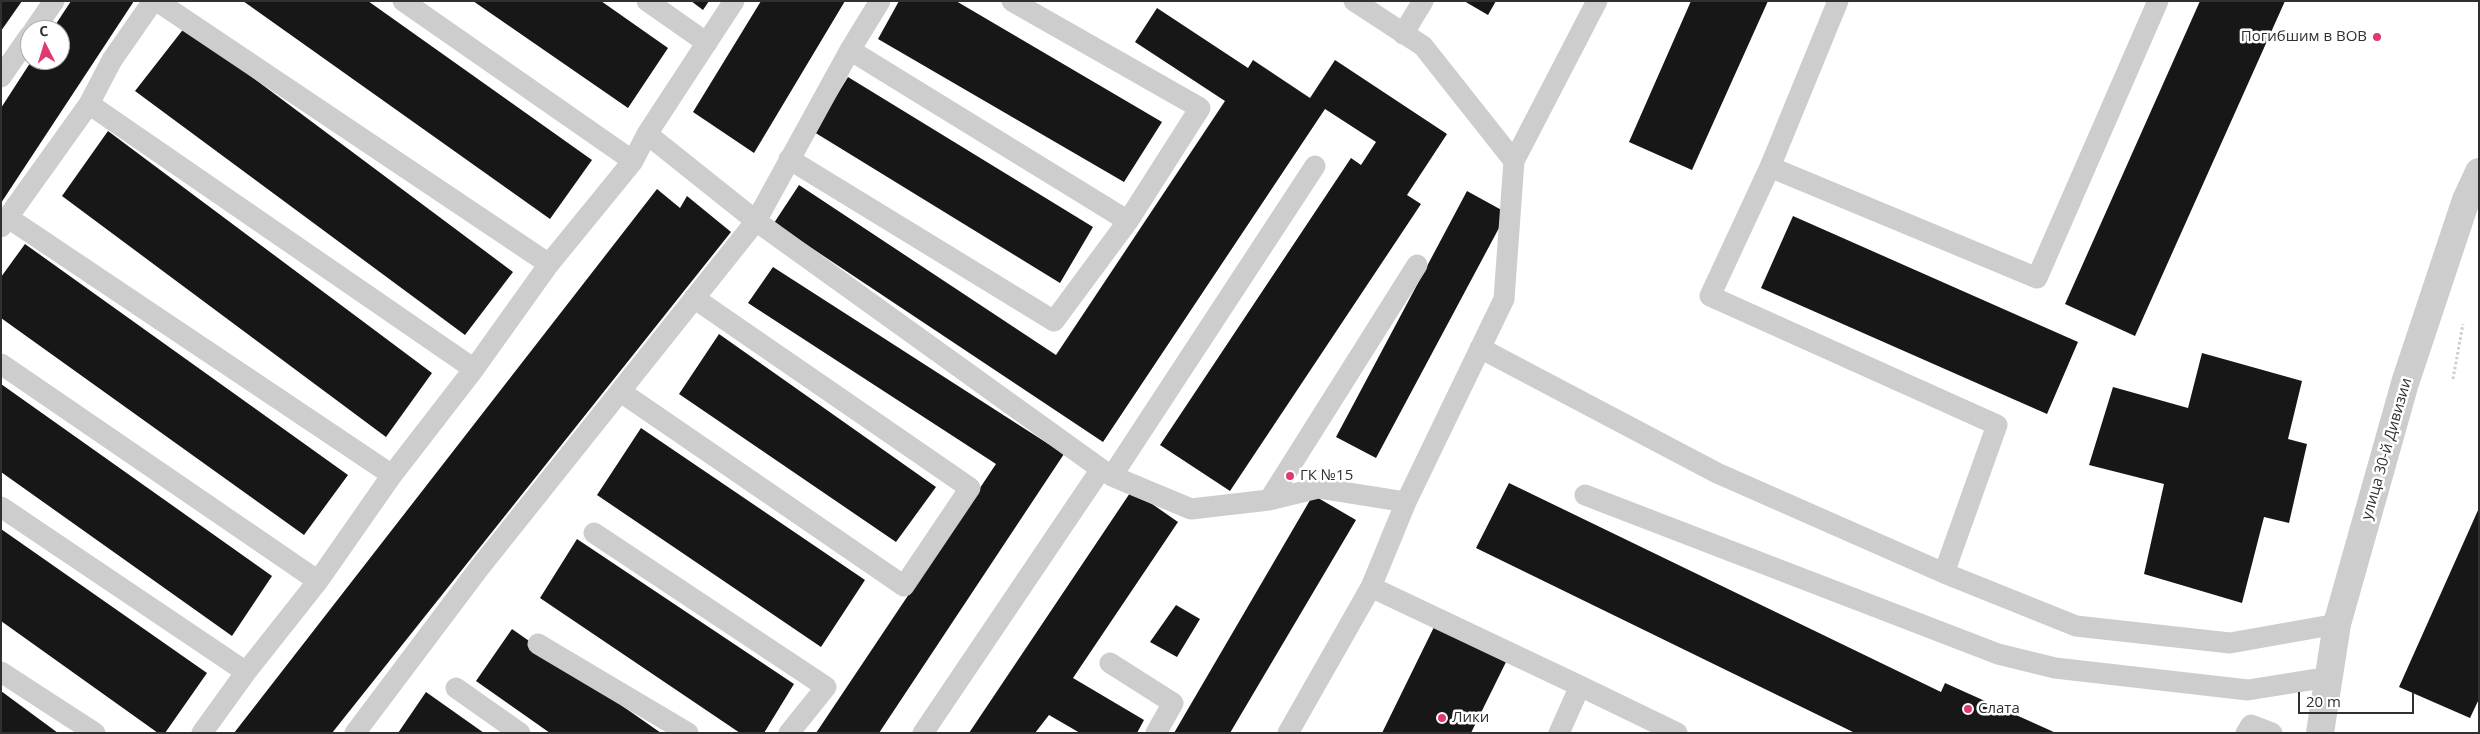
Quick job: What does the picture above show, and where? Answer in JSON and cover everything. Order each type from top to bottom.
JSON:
[{"type":"street","name":"улица 30-й Дивизии","points":[[2320,733],[2337,624],[2406,384],[2466,200],[2479,172]]},
{"type":"lane","points":[[41,20],[54,1]]},
{"type":"lane","points":[[153,1],[112,60],[89,104],[4,222],[392,475]]},
{"type":"lane","points":[[157,1],[549,264]]},
{"type":"lane","points":[[403,1],[633,161]]},
{"type":"lane","points":[[647,1],[707,43]]},
{"type":"lane","points":[[202,733],[246,672],[318,581],[392,475],[474,369],[549,264],[633,161],[647,134],[734,1]]},
{"type":"lane","points":[[355,733],[480,567],[756,221],[788,159],[880,1]]},
{"type":"lane","points":[[788,159],[1054,321],[1128,221],[1200,108],[1012,1]]},
{"type":"lane","points":[[1354,1],[1423,46],[1514,160]]},
{"type":"lane","points":[[1403,34],[1423,1]]},
{"type":"lane","points":[[1288,733],[1371,587],[1406,502],[1504,299],[1514,160],[1597,1]]},
{"type":"lane","points":[[1838,1],[1770,167],[1710,296],[1997,425],[1944,573]]},
{"type":"lane","points":[[1770,167],[2037,278],[2158,1]]},
{"type":"lane","points":[[1,77],[20,50]]},
{"type":"lane","points":[[850,50],[1128,221]]},
{"type":"lane","points":[[89,104],[474,369]]},
{"type":"lane","points":[[647,134],[756,221],[1106,473],[1191,509],[1269,500],[1318,488],[1406,502]]},
{"type":"lane","points":[[924,733],[1106,473],[1315,166]]},
{"type":"lane","points":[[1269,500],[1418,265]]},
{"type":"lane","points":[[621,392],[904,586],[970,488],[694,298]]},
{"type":"lane","points":[[1480,348],[1717,473],[1944,573],[2076,626],[2230,643],[2337,624]]},
{"type":"lane","points":[[1,364],[318,581]]},
{"type":"lane","points":[[1585,495],[1998,654],[2055,668],[2248,690],[2329,677]]},
{"type":"lane","points":[[1,507],[246,672]]},
{"type":"lane","points":[[594,533],[826,688],[789,733]]},
{"type":"lane","points":[[1371,587],[1677,733]]},
{"type":"lane","points":[[538,644],[688,733]]},
{"type":"lane","points":[[1110,663],[1173,703],[1156,733]]},
{"type":"lane","points":[[1,672],[95,733]]},
{"type":"lane","points":[[1559,733],[1580,686]]},
{"type":"lane","points":[[456,688],[520,733]]},
{"type":"lane","points":[[2246,733],[2251,725],[2272,733]]},
{"type":"building","points":[[1,1],[22,1],[1,31]]},
{"type":"building","points":[[71,1],[134,1],[1,203],[1,108],[26,70],[70,70],[70,20],[59,20]]},
{"type":"building","points":[[243,1],[368,1],[592,160],[550,219]]},
{"type":"building","points":[[473,1],[601,1],[668,48],[628,108]]},
{"type":"building","points":[[691,1],[709,1],[703,10]]},
{"type":"building","points":[[761,1],[845,1],[754,153],[693,112]]},
{"type":"building","points":[[899,1],[956,1],[1162,122],[1124,182],[878,39]]},
{"type":"building","points":[[1464,1],[1496,1],[1488,15]]},
{"type":"building","points":[[1691,1],[1768,1],[1692,170],[1629,142]]},
{"type":"building","points":[[2200,1],[2285,1],[2135,336],[2065,304]]},
{"type":"building","points":[[1157,8],[1248,68],[1253,60],[1310,98],[1335,60],[1447,134],[1407,195],[1421,204],[1230,491],[1160,445],[1351,158],[1361,165],[1376,142],[1325,109],[1103,442],[774,223],[799,185],[1056,355],[1225,101],[1135,42]]},
{"type":"building","points":[[185,27],[513,272],[465,335],[135,91]]},
{"type":"building","points":[[848,77],[1093,227],[1060,283],[814,132]]},
{"type":"building","points":[[108,131],[432,373],[386,437],[62,196]]},
{"type":"building","points":[[657,189],[680,208],[687,196],[731,232],[332,733],[234,733]]},
{"type":"building","points":[[1467,191],[1507,213],[1376,458],[1336,437]]},
{"type":"building","points":[[1793,216],[2078,342],[2047,414],[1761,288]]},
{"type":"building","points":[[25,244],[348,475],[304,535],[1,318],[1,277]]},
{"type":"building","points":[[773,267],[1064,454],[879,733],[816,733],[996,464],[748,303]]},
{"type":"building","points":[[719,334],[936,487],[896,542],[679,394]]},
{"type":"building","points":[[2202,353],[2302,381],[2288,439],[2307,444],[2289,523],[2264,517],[2242,603],[2144,574],[2164,484],[2089,465],[2113,387],[2188,408]]},
{"type":"building","points":[[1,384],[272,576],[232,636],[1,472]]},
{"type":"building","points":[[641,428],[865,580],[821,647],[597,495]]},
{"type":"building","points":[[1509,483],[1941,692],[1945,683],[2056,733],[1855,733],[1476,548]]},
{"type":"building","points":[[1132,490],[1178,522],[1073,678],[1144,720],[1137,733],[1080,733],[1049,715],[1035,733],[969,733]]},
{"type":"building","points":[[1313,495],[1356,520],[1230,733],[1174,733]]},
{"type":"building","points":[[2479,508],[2479,699],[2470,718],[2399,687]]},
{"type":"building","points":[[1,529],[207,673],[165,733],[158,733],[1,621]]},
{"type":"building","points":[[577,539],[794,684],[764,733],[740,733],[540,598]]},
{"type":"building","points":[[1176,605],[1200,619],[1177,657],[1150,642]]},
{"type":"building","points":[[1434,627],[1506,662],[1471,733],[1382,733]]},
{"type":"building","points":[[512,629],[661,733],[550,733],[476,681]]},
{"type":"building","points":[[1,691],[58,733],[1,733]]},
{"type":"building","points":[[426,692],[484,733],[398,733]]},
{"type":"place","name":"Погибшим в ВОВ","points":[[2377,37]]},
{"type":"place","name":"ГК №15","points":[[1290,476]]},
{"type":"place","name":"Слата","points":[[1968,709]]},
{"type":"place","name":"Лики","points":[[1442,718]]}]
